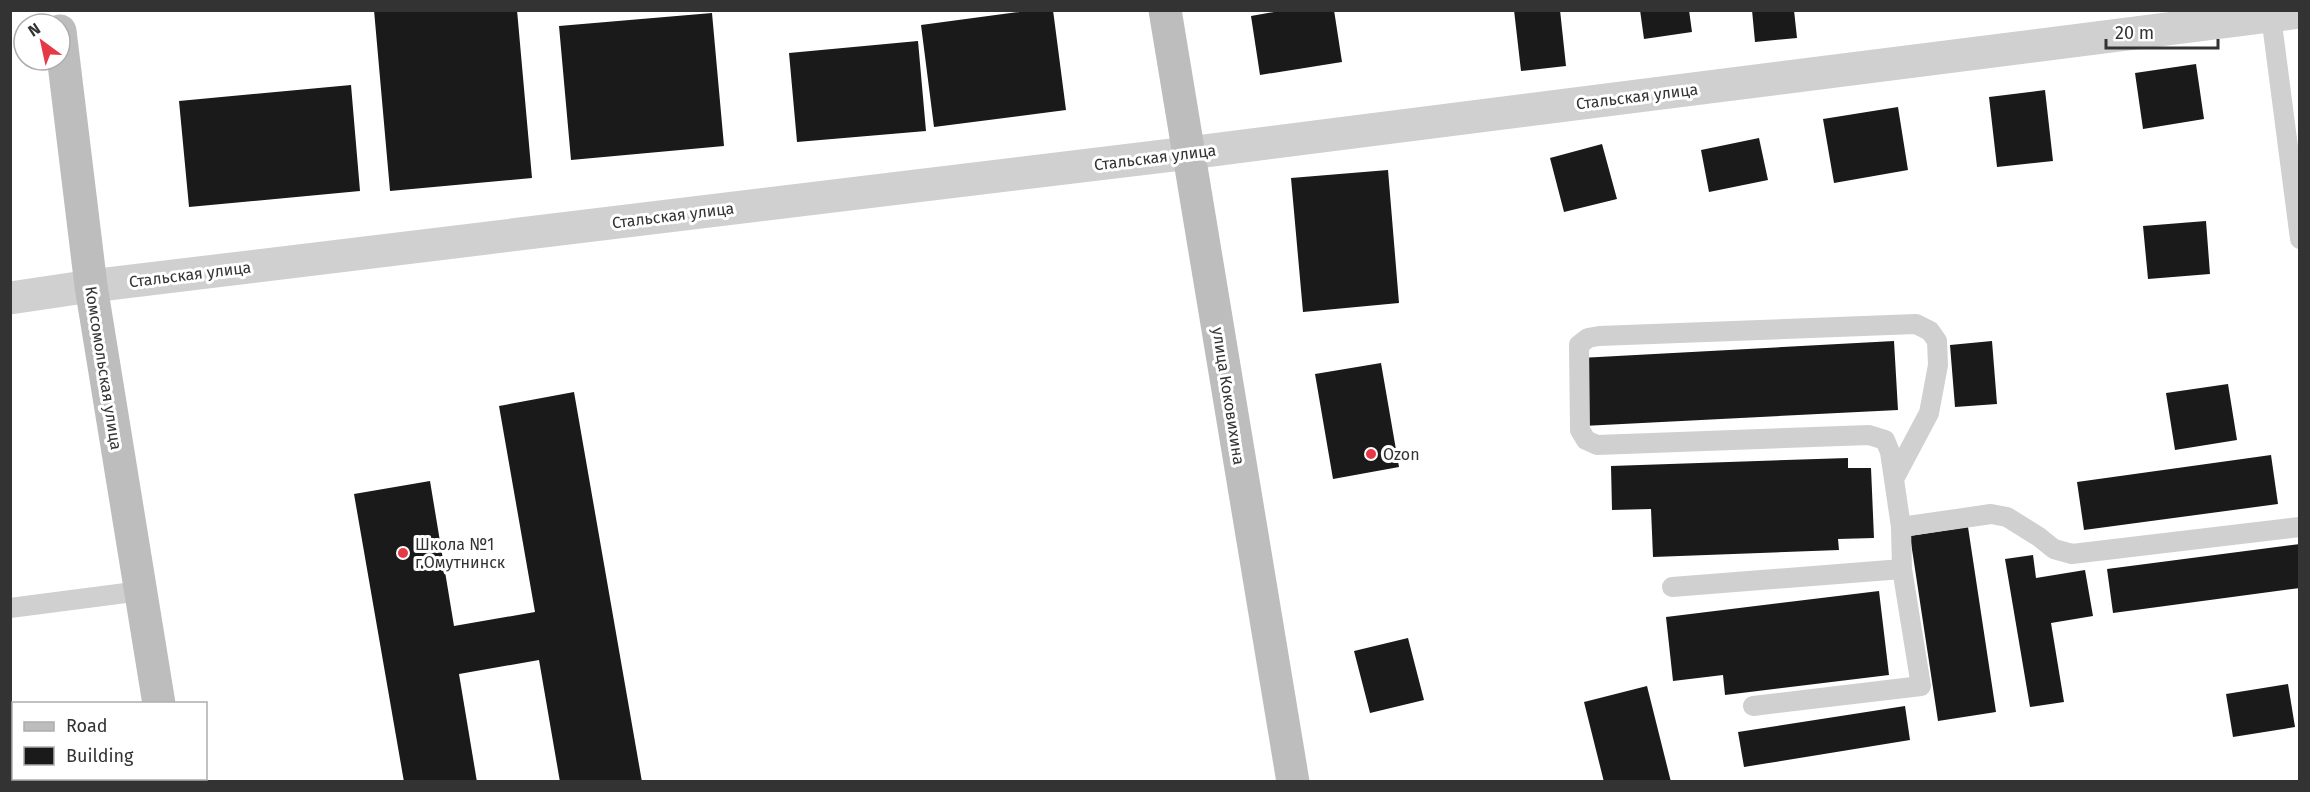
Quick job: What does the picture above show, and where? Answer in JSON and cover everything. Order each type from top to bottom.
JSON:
[{"type":"street","name":"улица Коковихина","points":[[1165,10],[1293,782]]},
{"type":"street","name":"Стальская улица","points":[[10,298],[91,286],[1189,153],[2285,14]]},
{"type":"street","name":"Комсомольская улица","points":[[65,72],[91,286],[159,702]]},
{"type":"lane","points":[[2285,14],[2300,239]]},
{"type":"lane","points":[[1753,706],[1921,686],[1902,569],[1901,527],[1894,479],[1890,452],[1885,440],[1869,435],[1597,445],[1586,440],[1580,430],[1579,345],[1588,338],[1599,336],[1916,324],[1930,331],[1937,341],[1938,365],[1929,413],[1894,479]]},
{"type":"lane","points":[[1901,527],[1991,514],[2007,517],[2054,549],[2072,554],[2300,527]]},
{"type":"lane","points":[[1672,587],[1902,569]]},
{"type":"lane","points":[[10,608],[141,591]]},
{"type":"building","points":[[374,10],[517,10],[532,178],[390,191]]},
{"type":"building","points":[[1034,10],[1053,10],[1066,110],[934,127],[921,25]]},
{"type":"building","points":[[1285,10],[1334,10],[1342,62],[1260,75],[1251,16]]},
{"type":"building","points":[[1514,10],[1560,10],[1566,66],[1521,71]]},
{"type":"building","points":[[1640,10],[1689,10],[1692,32],[1644,39]]},
{"type":"building","points":[[1752,10],[1794,10],[1797,38],[1755,42]]},
{"type":"building","points":[[712,13],[724,146],[571,160],[559,26]]},
{"type":"building","points":[[918,41],[926,131],[797,142],[789,53]]},
{"type":"building","points":[[2196,64],[2204,119],[2143,129],[2135,73]]},
{"type":"building","points":[[351,85],[360,191],[189,207],[179,101]]},
{"type":"building","points":[[2045,90],[2053,161],[1997,167],[1989,97]]},
{"type":"building","points":[[1898,107],[1908,170],[1834,183],[1823,119]]},
{"type":"building","points":[[1759,138],[1768,180],[1709,192],[1701,150]]},
{"type":"building","points":[[1602,144],[1617,199],[1564,212],[1550,158]]},
{"type":"building","points":[[1388,170],[1399,303],[1303,312],[1291,178]]},
{"type":"building","points":[[2206,221],[2210,274],[2148,279],[2143,226]]},
{"type":"building","points":[[1894,341],[1898,410],[1583,426],[1580,358]]},
{"type":"building","points":[[1992,341],[1997,404],[1955,407],[1950,345]]},
{"type":"building","points":[[1381,363],[1399,467],[1333,479],[1315,374]]},
{"type":"building","points":[[2228,384],[2237,440],[2175,450],[2166,393]]},
{"type":"building","name":"Школа №1 г.Омутнинск","points":[[574,392],[642,782],[560,782],[539,660],[459,674],[477,782],[404,782],[354,494],[430,481],[454,626],[535,612],[499,406]]},
{"type":"building","points":[[2271,455],[2278,504],[2084,530],[2077,482]]},
{"type":"building","points":[[1848,458],[1848,468],[1871,468],[1874,538],[1838,539],[1839,550],[1653,557],[1651,509],[1612,510],[1611,466]]},
{"type":"building","points":[[1968,527],[1996,712],[1938,721],[1910,536]]},
{"type":"building","points":[[2300,544],[2300,588],[2113,613],[2107,569]]},
{"type":"building","points":[[2033,555],[2036,578],[2085,570],[2093,616],[2051,623],[2064,702],[2030,707],[2005,559]]},
{"type":"building","points":[[1879,591],[1889,675],[1725,695],[1723,675],[1673,681],[1666,617]]},
{"type":"building","points":[[1408,638],[1424,700],[1370,713],[1354,651]]},
{"type":"building","points":[[2288,684],[2295,727],[2233,737],[2226,694]]},
{"type":"building","points":[[1647,686],[1671,782],[1604,782],[1584,702]]},
{"type":"building","points":[[1905,706],[1910,740],[1744,767],[1738,732]]},
{"type":"place","name":"Ozon","points":[[1371,454]]},
{"type":"place","name":"Школа №1 г.Омутнинск","points":[[403,553]]}]
